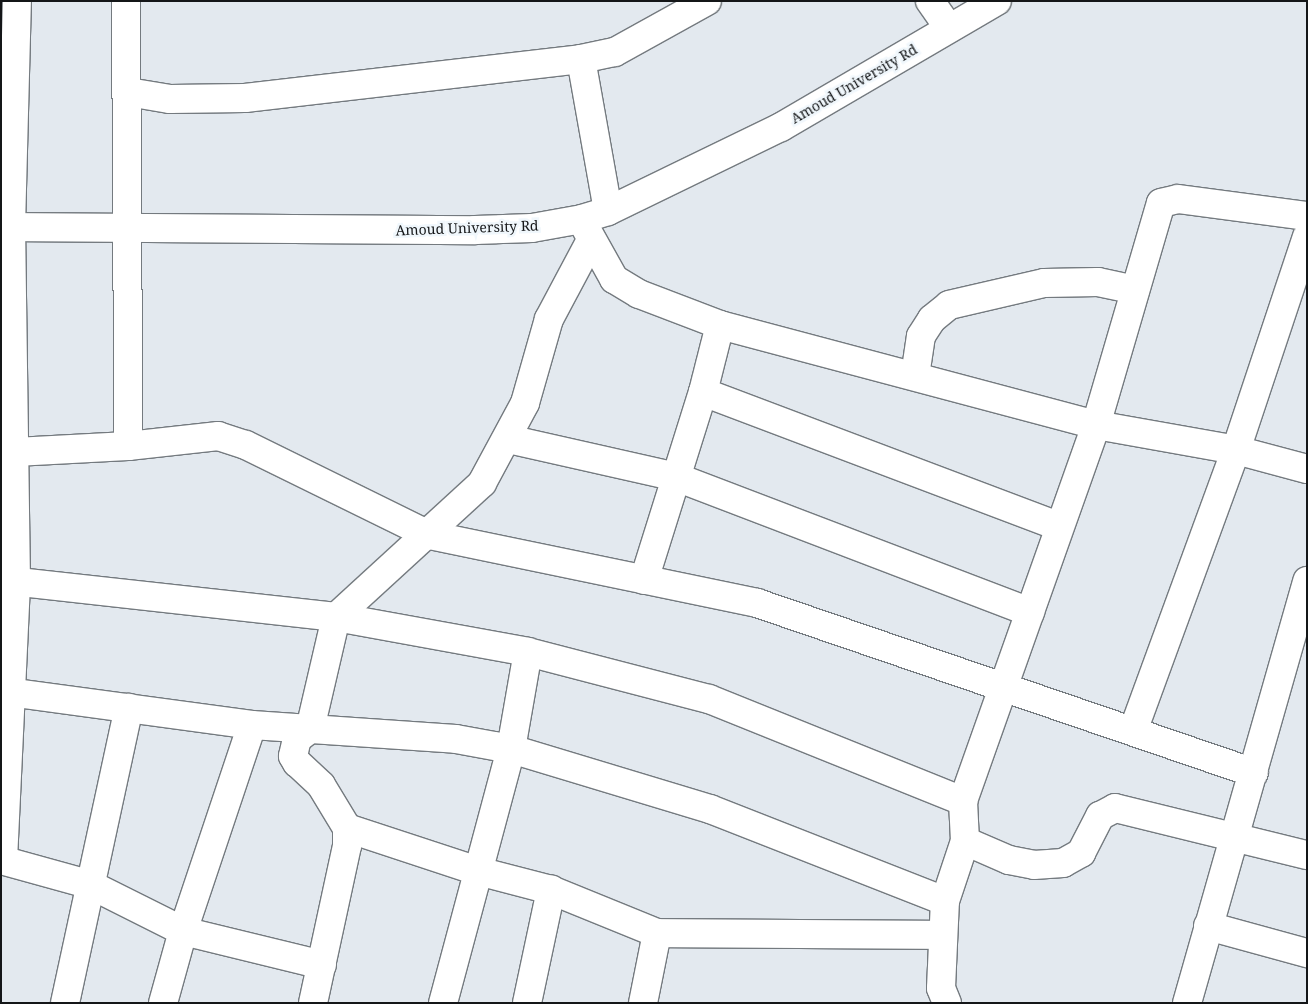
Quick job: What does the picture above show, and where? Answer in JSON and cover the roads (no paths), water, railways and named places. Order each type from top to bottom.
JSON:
[{"type":"street","points":[[17,1],[6,227],[15,452],[9,581],[2,860],[91,885],[183,931],[322,965]]},
{"type":"street","points":[[126,1],[128,92],[128,446]]},
{"type":"street","points":[[128,92],[170,99],[244,98],[581,59],[615,52],[707,1]]},
{"type":"street","points":[[930,1],[949,28]]},
{"type":"street","name":"Amoud University Rd","points":[[6,227],[475,230],[532,228],[586,230],[608,211],[781,127],[997,1]]},
{"type":"street","points":[[581,59],[608,211]]},
{"type":"street","points":[[946,1003],[941,988],[942,935],[945,902],[965,841],[963,801],[1030,612],[1058,526],[1096,425],[1160,203],[1178,198],[1307,216]]},
{"type":"street","points":[[586,230],[614,279],[639,294],[720,325],[1096,425],[1236,450],[1307,469]]},
{"type":"street","points":[[586,230],[548,319],[525,403],[508,439],[482,483],[429,535],[336,617],[310,729],[297,739],[294,756],[297,763],[321,785],[348,828],[478,871],[551,890],[657,933],[942,935]]},
{"type":"street","points":[[1133,731],[1236,450],[1307,238]]},
{"type":"street","points":[[915,376],[921,336],[932,319],[949,305],[1044,283],[1098,282],[1135,290]]},
{"type":"street","points":[[644,580],[703,392],[720,325]]},
{"type":"street","points":[[703,392],[1058,526]]},
{"type":"street","points":[[15,452],[128,446],[218,436],[246,445],[429,535],[757,603],[1004,685],[1254,773]]},
{"type":"street","points":[[508,439],[676,477],[1030,612]]},
{"type":"street","points":[[9,581],[336,617],[528,652],[709,699],[963,801]]},
{"type":"street","points":[[1187,1003],[1234,836],[1254,773],[1307,581]]},
{"type":"street","points":[[444,1003],[511,749],[528,652]]},
{"type":"street","points":[[7,692],[252,725],[456,740],[511,749],[710,810],[945,902]]},
{"type":"street","points":[[65,1003],[129,708]]},
{"type":"street","points":[[163,1003],[183,931],[252,725]]},
{"type":"street","points":[[965,841],[1009,860],[1034,865],[1063,863],[1081,854],[1100,816],[1115,808],[1307,855]]},
{"type":"street","points":[[313,1003],[348,828]]},
{"type":"street","points":[[527,1003],[551,890]]},
{"type":"street","points":[[1208,926],[1307,953]]},
{"type":"street","points":[[643,1003],[657,933]]}]
